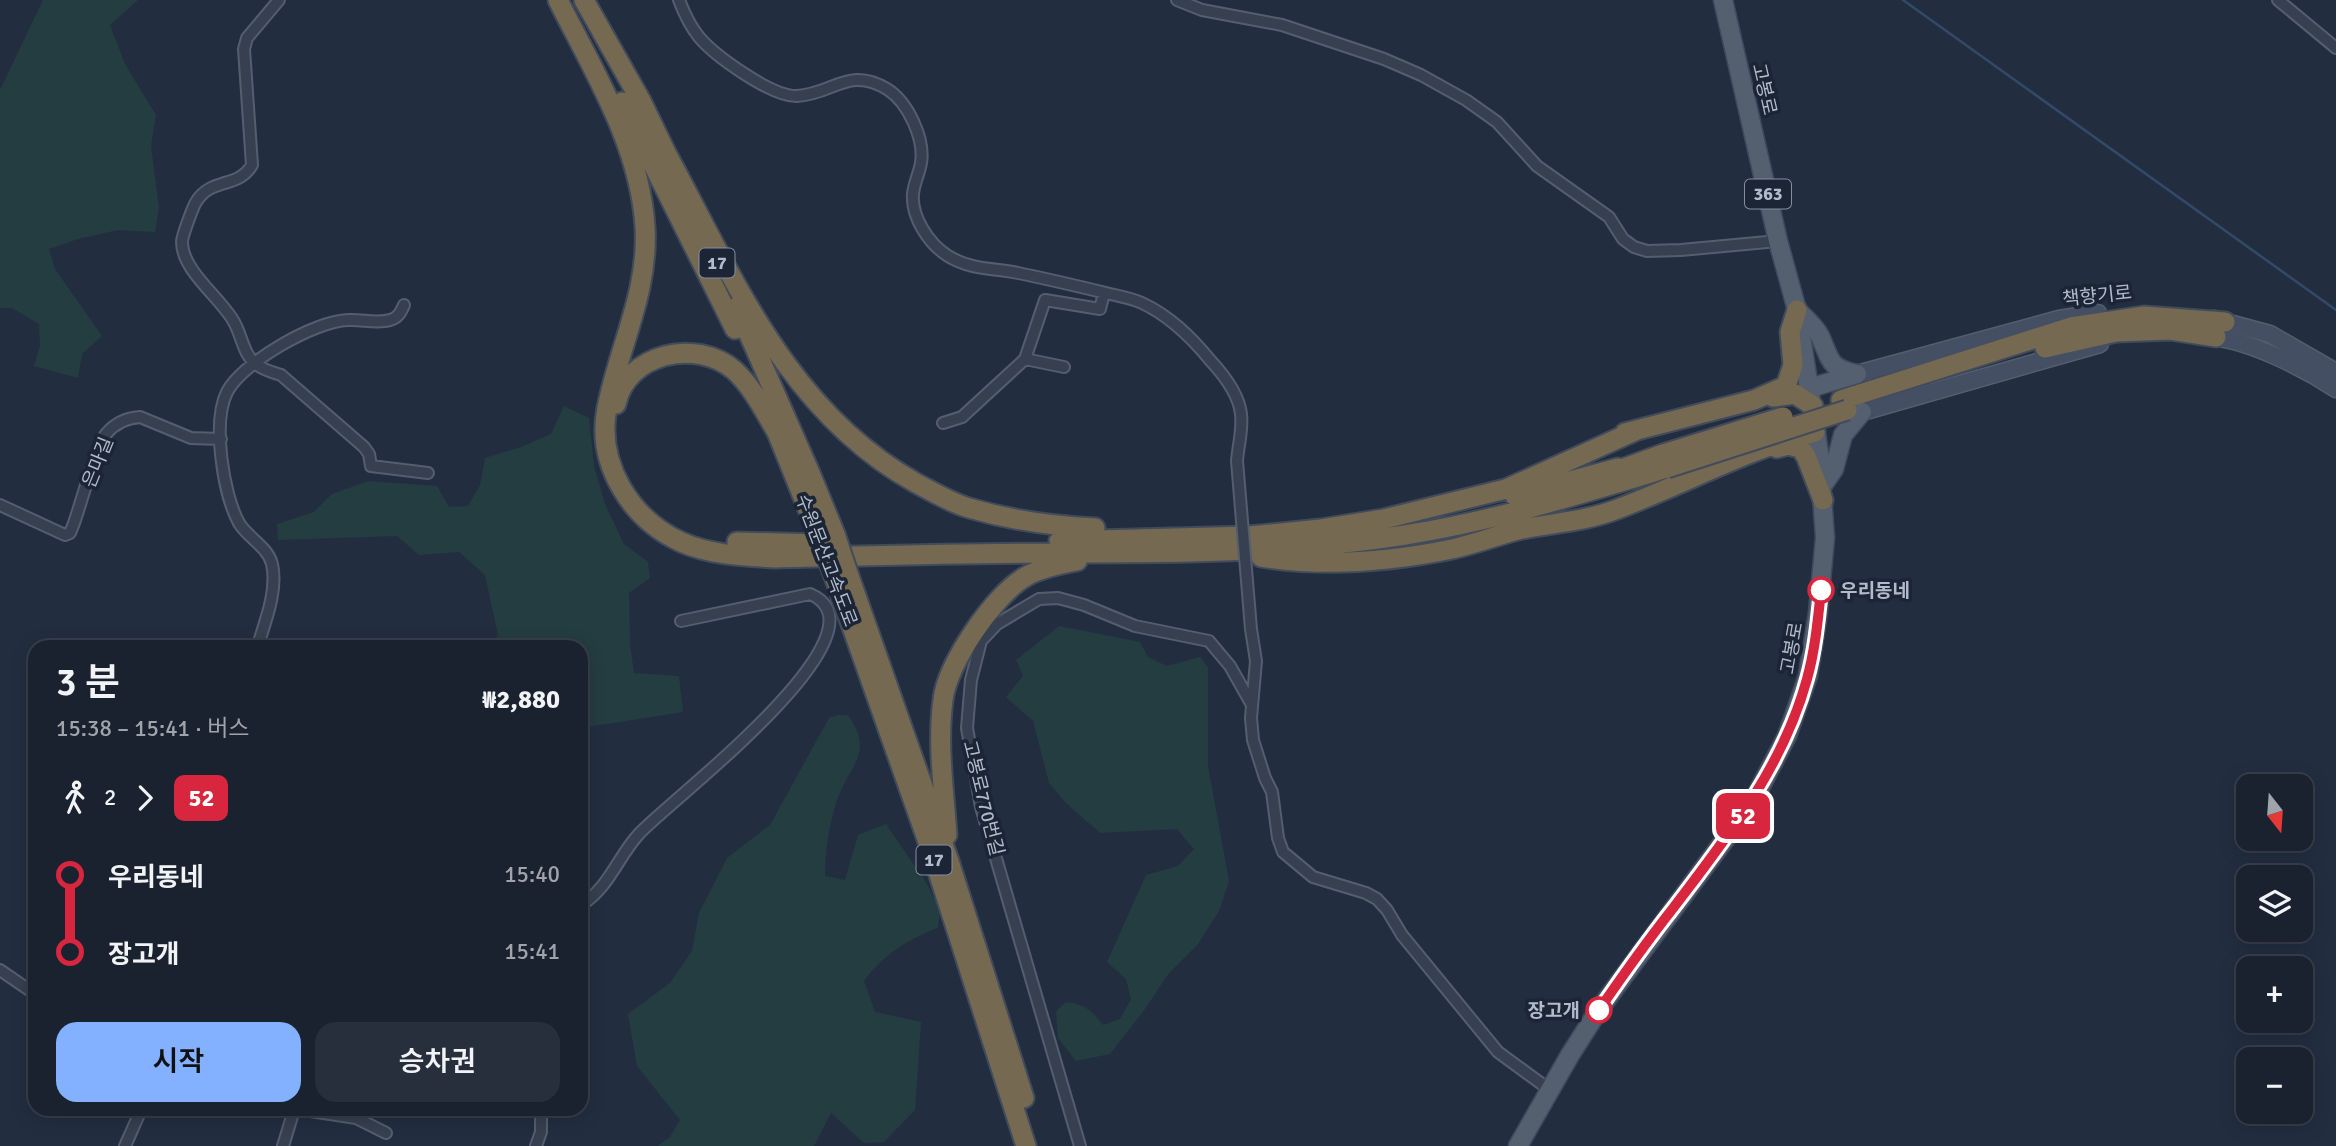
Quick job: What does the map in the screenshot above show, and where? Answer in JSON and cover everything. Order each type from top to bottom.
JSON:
[{"type":"highway","points":[[558,0],[623,134],[640,183],[645,227],[645,274],[632,325],[614,378],[606,412],[606,437],[615,480],[628,500],[644,517],[682,542],[710,551],[775,558],[1167,553]]},
{"type":"highway","name":"수원문산고속도로","points":[[566,0],[648,150],[713,281],[779,436],[826,534]]},
{"type":"highway","name":"수원문산고속도로","points":[[584,0],[664,149],[771,381],[949,861],[1037,1146]]},
{"type":"highway","points":[[664,149],[774,349],[816,404],[871,455],[923,487],[967,508],[1062,526],[1224,543],[1268,558],[1315,564],[1399,559],[1609,512],[1665,491],[1726,462],[1786,439],[1815,432]]},
{"type":"highway","points":[[1754,400],[1786,386],[1793,365],[1790,332],[1797,310]]},
{"type":"highway","points":[[779,436],[749,387],[734,370],[720,360],[692,352],[664,356],[635,371],[624,384],[614,417],[614,436],[625,474],[647,505],[684,530],[735,542],[1326,545],[1405,535],[1557,501],[1665,461],[1850,407],[2071,327],[2144,316],[2221,329]]},
{"type":"highway","points":[[1282,532],[1321,520],[1439,498],[1490,483],[1614,436],[1637,430],[1754,400],[1795,394],[1811,396]]},
{"type":"highway","points":[[1321,529],[1441,507],[1506,489],[1637,430]]},
{"type":"highway","points":[[1726,462],[1788,445],[1800,448],[1823,492]]},
{"type":"highway","points":[[949,861],[942,757],[943,698],[951,674],[987,611],[1025,577],[1058,565],[1095,557],[1167,553],[1250,536],[1368,525],[1444,514],[1639,462],[1665,461]]},
{"type":"highway","points":[[1282,532],[1322,535],[1419,525],[1548,493],[1639,462]]},
{"type":"highway","name":"수원문산고속도로","points":[[842,576],[1026,1146]]},
{"type":"main road","name":"고봉로","points":[[1518,1146],[1570,1055],[1617,983],[1752,803],[1787,736],[1808,677],[1818,613],[1825,538],[1823,492],[1811,396],[1797,310],[1778,241],[1723,0]]},
{"type":"main road","points":[[1797,310],[1819,335],[1833,366],[1840,371],[1857,374]]},
{"type":"main road","name":"책향기로","points":[[1857,374],[2059,319],[2108,312],[2164,310],[2221,329],[2257,350],[2308,371],[2336,389]]},
{"type":"main road","name":"책향기로","points":[[2221,329],[2270,334],[2336,372]]},
{"type":"main road","points":[[1850,407],[1840,420],[1811,396],[1857,374]]},
{"type":"main road","points":[[1823,492],[1834,469],[1850,407]]},
{"type":"street","points":[[279,0],[247,38],[244,49],[252,165],[241,179],[209,187],[194,204],[182,240],[187,259],[233,319],[247,354],[256,364],[266,371],[281,375],[364,447],[369,454],[371,466],[428,473]]},
{"type":"street","points":[[679,0],[692,27],[708,47],[741,71],[776,91],[788,95],[804,95],[858,79],[877,84],[896,96],[912,122],[921,152],[913,196],[916,214],[926,233],[944,254],[973,268],[1008,271],[1140,302],[1167,317],[1195,342],[1219,371],[1241,412],[1242,431],[1237,461],[1256,661],[1252,705],[1253,740],[1272,792],[1278,838],[1283,852],[1312,877],[1366,893],[1377,899],[1402,935],[1498,1052],[1550,1090]]},
{"type":"street","points":[[1177,0],[1202,10],[1294,29],[1384,59],[1421,75],[1466,100],[1497,122],[1537,166],[1609,217],[1623,239],[1634,247],[1647,251],[1681,250],[1778,241]]},
{"type":"street","points":[[2277,0],[2336,48]]},
{"type":"street","points":[[943,423],[962,417],[1025,359],[1045,300],[1100,309],[1104,293]]},
{"type":"street","points":[[260,640],[268,614],[272,565],[270,558],[235,516],[226,481],[220,439],[221,412],[228,391],[237,378],[294,337],[347,320],[389,321],[399,316],[404,305]]},
{"type":"street","points":[[1025,359],[1064,367]]},
{"type":"street","name":"은마길","points":[[0,505],[65,535],[70,533],[74,523],[103,437],[115,425],[140,417],[191,438],[220,439]]},
{"type":"street","points":[[588,899],[604,884],[638,834],[757,729],[814,663],[827,636],[828,618],[825,607],[818,598],[810,594],[681,621]]},
{"type":"street","name":"고봉로770번길","points":[[1080,1146],[981,807],[967,728],[971,680],[981,641],[997,624],[1040,599],[1058,598],[1084,605],[1135,626],[1209,641],[1230,666],[1252,705]]},
{"type":"street","points":[[0,970],[28,989]]},
{"type":"street","points":[[125,1146],[138,1116]]},
{"type":"street","points":[[283,1146],[292,1116]]},
{"type":"street","points":[[343,1116],[356,1118],[386,1133]]},
{"type":"street","points":[[536,1146],[541,1132],[541,1116]]},
{"type":"green space","points":[[43,0],[138,0],[110,25],[125,64],[156,115],[151,146],[159,208],[155,232],[118,230],[49,249],[55,269],[102,336],[82,354],[78,378],[34,366],[40,345],[39,324],[12,308],[0,308],[0,90]]},
{"type":"green space","points":[[564,406],[589,418],[594,466],[605,504],[624,544],[648,562],[650,578],[629,593],[630,644],[634,673],[679,676],[683,712],[588,727],[588,640],[494,640],[498,635],[485,575],[459,552],[419,555],[397,536],[278,540],[277,524],[314,512],[332,494],[368,481],[437,486],[449,507],[468,506],[480,485],[485,458],[551,434]]},
{"type":"green space","points":[[1059,626],[1140,642],[1148,657],[1167,666],[1200,657],[1208,667],[1208,766],[1229,881],[1219,911],[1198,944],[1169,973],[1110,1054],[1076,1061],[1058,1038],[1056,1011],[1066,1002],[1088,1009],[1103,1025],[1120,1019],[1131,999],[1126,979],[1107,962],[1146,875],[1178,866],[1194,849],[1177,829],[1100,833],[1066,803],[1049,783],[1033,721],[1006,697],[1023,676],[1016,660]]},
{"type":"green space","points":[[848,715],[856,728],[860,750],[834,809],[825,876],[845,880],[858,835],[886,824],[927,884],[940,910],[938,928],[897,949],[879,963],[864,981],[875,1012],[921,1022],[915,1110],[884,1142],[864,1143],[831,1113],[814,1146],[658,1146],[670,1137],[680,1120],[637,1066],[628,1014],[670,983],[692,951],[699,913],[727,858],[770,825],[829,718]]},
{"type":"waterway","points":[[1903,0],[2336,310]]},
{"type":"bus line","name":"52","points":[[1599,1010],[1752,803],[1773,765],[1787,736],[1808,677],[1821,590]]},
{"type":"place","name":"우리동네","points":[[1821,590]]},
{"type":"place","name":"장고개","points":[[1599,1010]]}]
